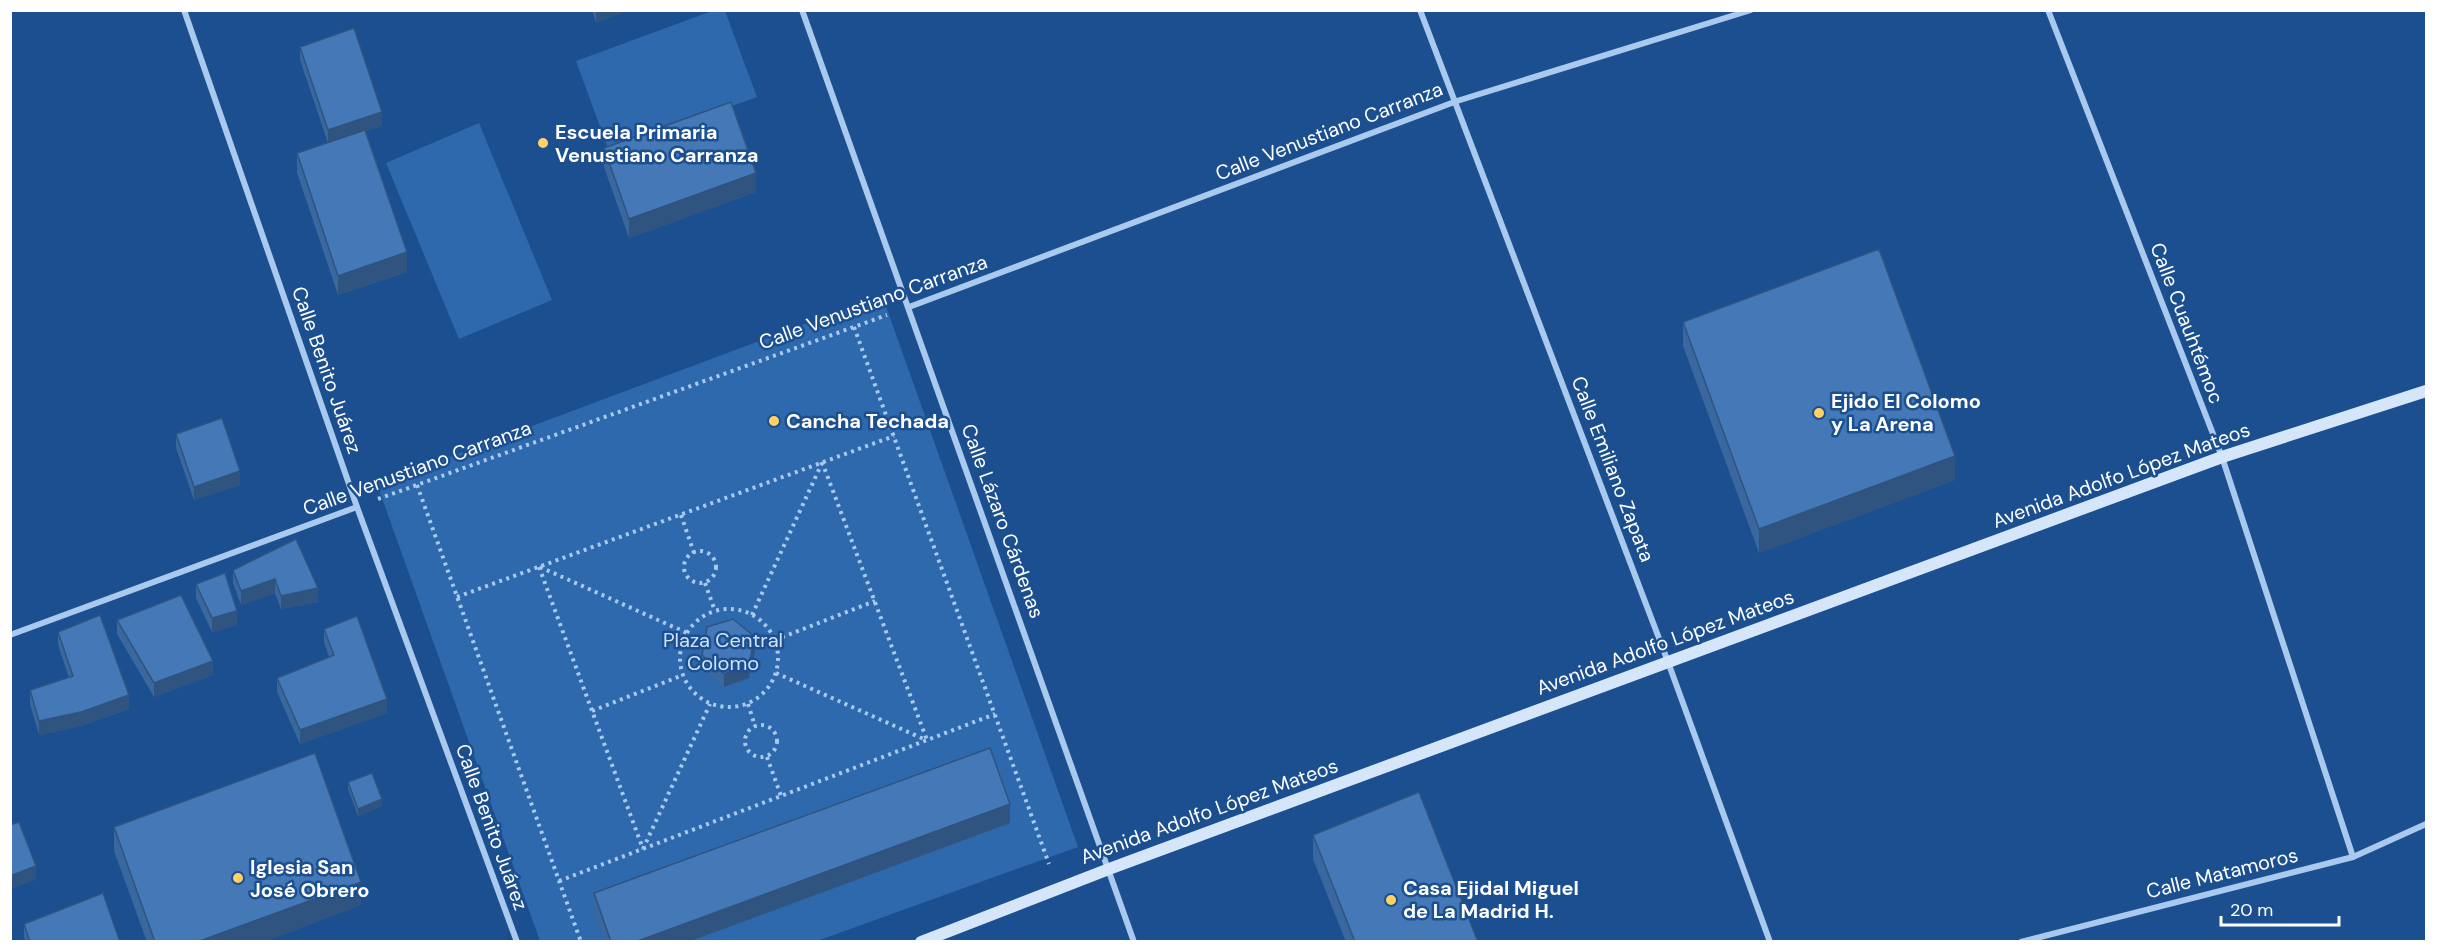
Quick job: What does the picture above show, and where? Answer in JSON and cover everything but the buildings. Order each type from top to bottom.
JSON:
[{"type":"main road","name":"Avenida Adolfo López Mateos","points":[[921,942],[1109,869],[2222,457],[2427,391]]},
{"type":"street","name":"Calle Benito Juárez","points":[[184,10],[357,507],[517,942]]},
{"type":"street","name":"Calle Lázaro Cárdenas","points":[[802,10],[1134,942]]},
{"type":"street","name":"Calle Emiliano Zapata","points":[[1420,10],[1457,101],[1668,662],[1770,942]]},
{"type":"street","name":"Calle Venustiano Carranza","points":[[909,307],[1457,101],[1751,10]]},
{"type":"street","name":"Calle Cuauhtémoc","points":[[2048,10],[2222,457],[2353,857]]},
{"type":"street","name":"Calle Venustiano Carranza","points":[[10,635],[357,507]]},
{"type":"street","name":"Calle Matamoros","points":[[2021,942],[2353,857],[2427,824]]},
{"type":"path","name":"Calle Venustiano Carranza","points":[[357,507],[909,307]]},
{"type":"path","points":[[854,327],[1058,889]]},
{"type":"path","points":[[457,597],[894,436]]},
{"type":"path","points":[[822,462],[927,740]]},
{"type":"path","points":[[752,615],[822,462]]},
{"type":"path","points":[[417,485],[581,942]]},
{"type":"path","points":[[681,515],[694,552]]},
{"type":"path","points":[[694,552],[709,554],[715,562],[713,576],[705,583],[695,583],[684,573],[686,558],[694,552]]},
{"type":"path","points":[[539,567],[687,633]]},
{"type":"path","points":[[539,567],[643,849]]},
{"type":"path","points":[[705,583],[715,611]]},
{"type":"path","points":[[775,640],[875,601]]},
{"type":"path","points":[[727,609],[752,615],[762,621],[775,640],[779,656],[776,673],[760,697],[748,704],[735,707],[710,704],[689,687],[683,675],[680,661],[687,633],[694,623],[715,611],[727,609]]},
{"type":"path","points":[[776,673],[927,740]]},
{"type":"path","points":[[592,711],[683,675]]},
{"type":"path","points":[[643,849],[710,704]]},
{"type":"path","points":[[748,704],[756,726]]},
{"type":"path","points":[[559,881],[995,714]]},
{"type":"path","points":[[756,726],[770,727],[777,736],[777,746],[766,757],[752,755],[746,747],[745,737],[756,726]]},
{"type":"path","points":[[766,757],[781,796]]},
{"type":"green space","points":[[712,11],[725,11],[757,97],[609,151],[576,61]]},
{"type":"green space","points":[[479,123],[552,300],[459,339],[386,163]]},
{"type":"green space","name":"Plaza Central Colomo","points":[[882,295],[1078,847],[817,941],[540,941],[377,484]]},
{"type":"place","name":"Escuela Primaria Venustiano Carranza","points":[[543,143]]},
{"type":"place","name":"Ejido El Colomo y La Arena","points":[[1819,413]]},
{"type":"place","name":"Cancha Techada","points":[[774,421]]},
{"type":"place","name":"Iglesia San José Obrero","points":[[238,878]]},
{"type":"place","name":"Casa Ejidal Miguel de La Madrid H.","points":[[1391,900]]}]
